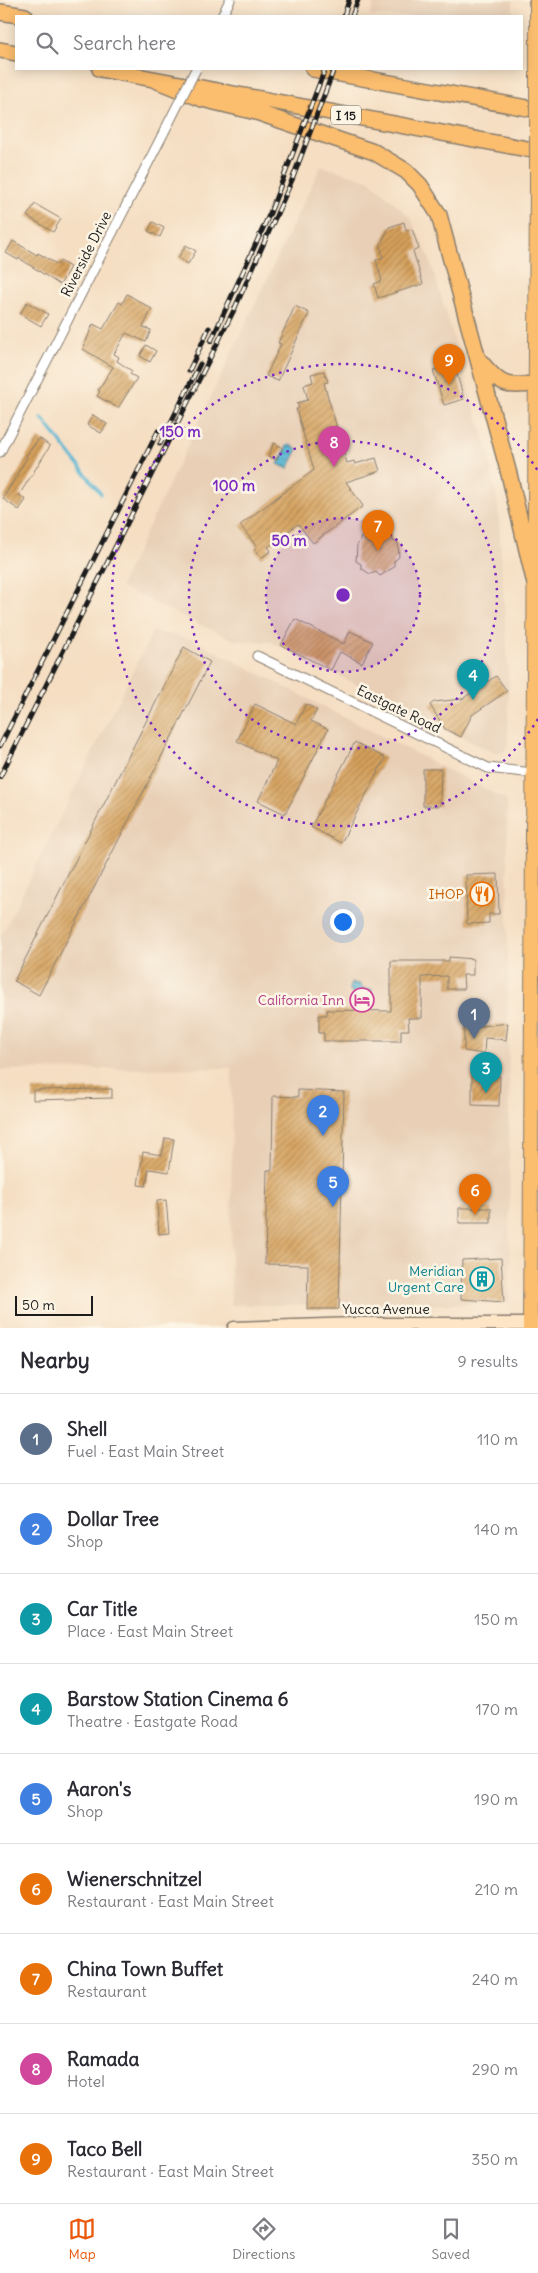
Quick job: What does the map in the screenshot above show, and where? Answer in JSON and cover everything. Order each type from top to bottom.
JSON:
[{"type":"highway","points":[[0,12],[19,15]]},
{"type":"highway","points":[[0,50],[15,53]]},
{"type":"highway","name":"I 15","points":[[105,70],[538,151]]},
{"type":"highway","points":[[319,70],[538,110]]},
{"type":"highway","points":[[153,79],[202,99],[256,112],[358,145],[392,161],[406,171],[420,185],[439,215],[509,474],[534,584]]},
{"type":"highway","points":[[490,101],[518,97],[538,100]]},
{"type":"highway","points":[[476,356],[495,379],[502,384],[519,386],[537,383]]},
{"type":"main road","points":[[532,1326],[536,885],[532,773],[536,718],[534,584],[537,383],[538,2]]},
{"type":"street","points":[[222,15],[230,0]]},
{"type":"street","name":"Riverside Drive","points":[[0,452],[195,70]]},
{"type":"street","name":"Eastgate Road","points":[[257,656],[488,768],[532,773]]},
{"type":"street","name":"Yucca Avenue","points":[[234,1328],[356,1324],[532,1326]]},
{"type":"shaded area","points":[[375,0],[513,0],[513,15],[370,15]]},
{"type":"shaded area","points":[[321,166],[369,180],[410,217],[429,257],[488,452],[498,506],[509,683],[508,743],[504,752],[495,753],[488,750],[271,642],[236,641],[120,587]]},
{"type":"shaded area","points":[[153,631],[191,639],[507,800],[510,1300],[504,1304],[231,1305],[232,1068],[0,1070],[0,938]]},
{"type":"water","points":[[288,444],[298,449],[288,469],[278,464]]},
{"type":"water","points":[[351,983],[360,984],[363,989],[372,989],[372,998],[359,998],[359,993],[351,993],[349,988]]},
{"type":"building","points":[[35,204],[61,219],[53,232],[27,216]]},
{"type":"building","points":[[153,222],[164,228],[160,237],[148,231]]},
{"type":"building","points":[[404,222],[406,231],[412,229],[419,249],[413,251],[423,284],[378,298],[374,284],[382,281],[376,260],[383,257],[380,246],[389,227]]},
{"type":"building","points":[[13,241],[58,265],[60,261],[70,267],[60,285],[19,258],[18,260],[6,253]]},
{"type":"building","points":[[186,245],[196,251],[188,264],[178,258]]},
{"type":"building","points":[[127,294],[152,309],[143,327],[151,330],[146,342],[126,333],[114,354],[119,357],[117,361],[132,371],[130,374],[137,378],[118,408],[97,396],[100,391],[98,390],[113,367],[83,349],[93,324],[103,329],[119,302],[122,304]]},
{"type":"building","points":[[27,302],[48,314],[41,326],[20,314]]},
{"type":"building","points":[[295,306],[309,313],[278,381],[266,376],[281,344],[278,343]]},
{"type":"building","points":[[146,345],[156,351],[150,362],[140,356]]},
{"type":"building","points":[[454,364],[464,399],[444,405],[433,370]]},
{"type":"building","points":[[324,371],[328,382],[324,383],[347,463],[354,461],[355,464],[376,458],[380,471],[346,482],[363,506],[313,543],[298,524],[268,547],[271,551],[261,558],[254,549],[257,547],[240,525],[314,470],[296,409],[299,409],[297,403],[308,400],[304,385],[313,382],[311,374]]},
{"type":"building","points":[[93,415],[107,424],[101,433],[87,425]]},
{"type":"building","points":[[39,438],[50,446],[19,495],[26,500],[19,510],[3,499],[26,456]]},
{"type":"building","points":[[274,443],[283,448],[276,460],[268,456]]},
{"type":"building","points":[[379,529],[392,536],[393,541],[398,543],[399,557],[394,561],[394,567],[380,576],[376,572],[370,574],[361,568],[361,564],[356,561],[357,545],[360,542],[360,538]]},
{"type":"building","points":[[295,619],[344,644],[350,631],[373,642],[362,663],[340,652],[331,670],[281,645]]},
{"type":"building","points":[[184,647],[210,662],[39,995],[14,981]]},
{"type":"building","points":[[496,676],[507,691],[472,715],[461,737],[445,729],[430,705],[434,702],[462,699]]},
{"type":"building","points":[[255,704],[296,724],[306,704],[317,710],[311,721],[328,729],[285,814],[258,801],[277,761],[237,741]]},
{"type":"building","points":[[355,742],[385,758],[341,843],[311,827]]},
{"type":"building","points":[[423,769],[441,769],[440,806],[423,806]]},
{"type":"building","name":"IHOP","points":[[498,874],[499,914],[489,914],[489,923],[467,924],[466,875]]},
{"type":"building","points":[[449,957],[473,959],[473,975],[463,975],[464,989],[447,989],[447,976],[422,977],[422,1018],[408,1018],[409,1030],[401,1030],[401,1041],[324,1041],[324,1033],[319,1033],[319,1015],[327,1015],[327,1010],[391,1011],[391,961],[449,961]]},
{"type":"building","points":[[508,1023],[506,1040],[485,1038],[484,1054],[464,1051],[464,1028]]},
{"type":"building","points":[[472,1075],[500,1076],[499,1106],[472,1105]]},
{"type":"building","points":[[112,1089],[112,1098],[33,1100],[33,1090]]},
{"type":"building","points":[[298,1090],[344,1092],[339,1309],[307,1309],[308,1265],[265,1264],[267,1170],[272,1170],[273,1096],[298,1097]]},
{"type":"building","points":[[165,1138],[174,1139],[169,1172],[149,1169],[146,1186],[138,1185],[143,1152],[162,1155]]},
{"type":"building","points":[[166,1200],[169,1233],[159,1234],[157,1201]]},
{"type":"building","points":[[459,1208],[491,1208],[491,1223],[459,1223]]},
{"type":"building","name":"Meridian Urgent Care","points":[[501,1258],[504,1302],[461,1299],[462,1260]]},
{"type":"waterway","points":[[42,418],[101,494]]},
{"type":"railway","points":[[344,15],[349,0]]},
{"type":"railway","points":[[352,15],[358,0]]},
{"type":"railway","points":[[211,341],[270,213],[325,70]]},
{"type":"railway","points":[[0,777],[234,310],[292,180],[334,70]]},
{"type":"railway","points":[[189,371],[209,328]]},
{"type":"railway","points":[[160,444],[200,364]]},
{"type":"railway","points":[[0,746],[158,431]]},
{"type":"place","name":"Taco Bell","points":[[449,385]]},
{"type":"place","name":"Ramada","points":[[334,467]]},
{"type":"place","name":"China Town Buffet","points":[[378,551]]},
{"type":"place","name":"Barstow Station Cinema 6","points":[[473,700]]},
{"type":"place","name":"IHOP","points":[[482,894]]},
{"type":"place","name":"California Inn","points":[[362,1000]]},
{"type":"place","name":"Shell","points":[[474,1039]]},
{"type":"place","name":"Car Title","points":[[486,1093]]},
{"type":"place","name":"Dollar Tree","points":[[323,1136]]},
{"type":"place","name":"Aaron's","points":[[333,1207]]},
{"type":"place","name":"Wienerschnitzel","points":[[475,1215]]},
{"type":"place","name":"Meridian Urgent Care","points":[[482,1279]]}]
